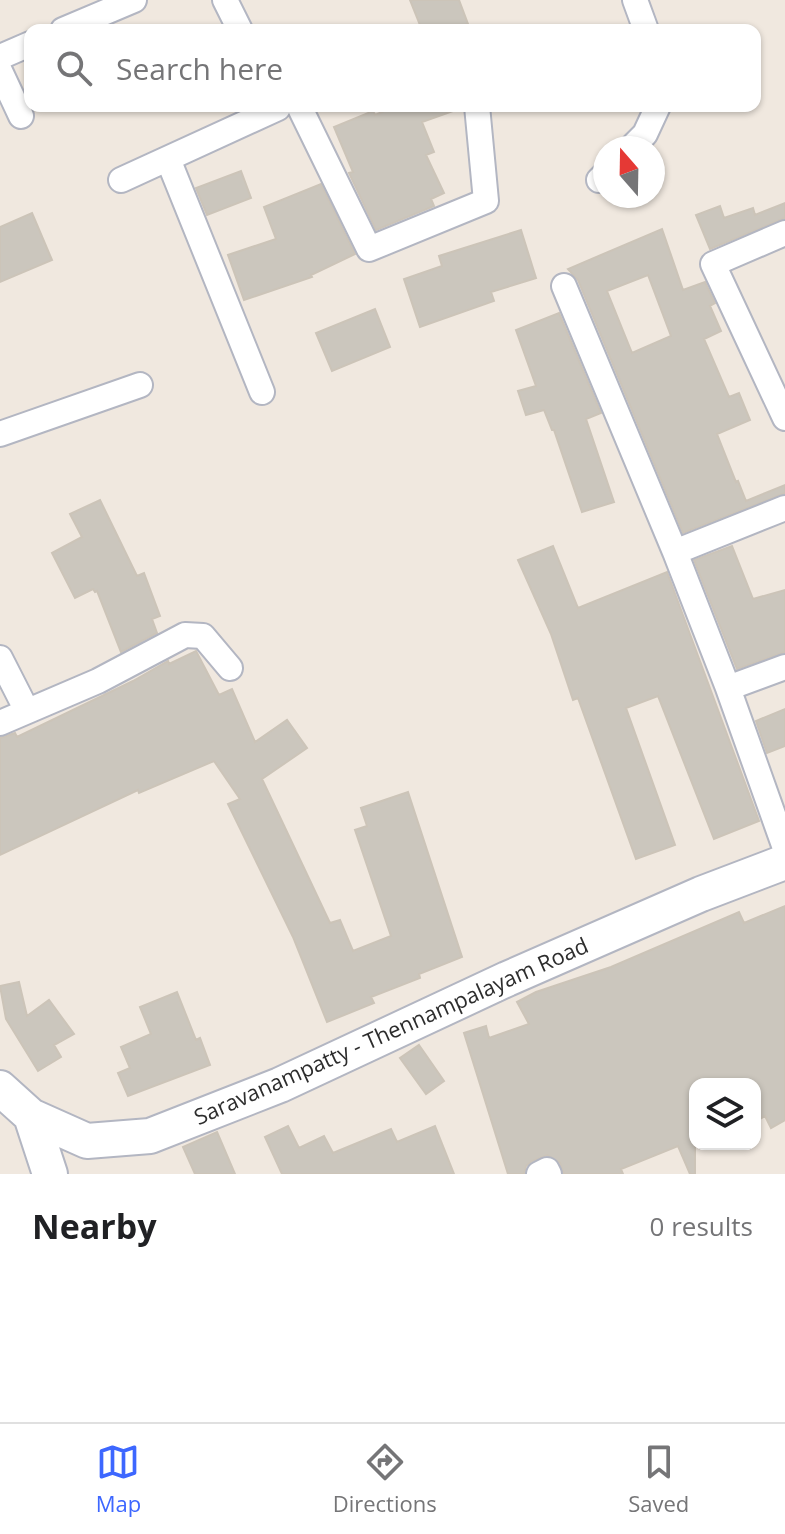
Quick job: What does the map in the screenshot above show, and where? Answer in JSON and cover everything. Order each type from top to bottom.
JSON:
[{"type":"main road","name":"Saravanampatty - Thennampalayam Road","points":[[0,1088],[31,1116],[87,1141],[150,1136],[280,1085],[701,894],[785,862]]},
{"type":"main road","points":[[31,1116],[50,1174]]},
{"type":"street","points":[[77,24],[134,0]]},
{"type":"street","points":[[225,0],[237,24]]},
{"type":"street","points":[[635,0],[644,24]]},
{"type":"street","points":[[0,57],[24,47]]},
{"type":"street","points":[[0,71],[21,116]]},
{"type":"street","points":[[121,180],[271,112]]},
{"type":"street","points":[[288,112],[369,249],[486,201],[478,112]]},
{"type":"street","points":[[643,136],[655,112]]},
{"type":"street","points":[[168,159],[262,392]]},
{"type":"street","points":[[785,233],[713,264],[785,418]]},
{"type":"street","points":[[564,286],[675,552],[785,848]]},
{"type":"street","points":[[0,434],[140,385]]},
{"type":"street","points":[[675,552],[785,508]]},
{"type":"street","points":[[0,723],[98,681],[185,635],[203,636],[230,668]]},
{"type":"street","points":[[0,658],[27,711]]},
{"type":"street","points":[[728,688],[785,667]]},
{"type":"street","points":[[539,1174],[547,1170],[549,1174]]},
{"type":"building","points":[[410,0],[459,0],[468,24],[420,24]]},
{"type":"building","points":[[371,112],[375,115],[382,112],[450,112],[422,122],[434,152],[426,155],[444,193],[431,199],[434,206],[376,230],[349,173],[353,172],[334,127]]},
{"type":"building","points":[[241,171],[251,198],[207,215],[196,188]]},
{"type":"building","points":[[321,184],[355,254],[312,277],[244,300],[228,255],[276,239],[264,207]]},
{"type":"building","points":[[785,203],[785,218],[710,249],[696,215],[720,206],[724,218],[753,208],[755,215]]},
{"type":"building","points":[[32,213],[52,260],[0,282],[0,227]]},
{"type":"building","points":[[662,229],[683,290],[705,282],[715,303],[710,306],[721,331],[704,339],[729,397],[739,393],[750,420],[717,434],[736,482],[746,501],[785,485],[785,493],[683,533],[578,280],[568,269]],"holes":[[[648,275],[671,336],[632,353],[607,291]]]},
{"type":"building","points":[[521,230],[536,278],[491,292],[494,301],[420,327],[404,279],[442,266],[439,256]]},
{"type":"building","points":[[375,309],[390,347],[332,371],[316,333]]},
{"type":"building","points":[[559,313],[601,413],[586,419],[614,502],[582,512],[544,410],[526,415],[518,391],[536,386],[516,330]]},
{"type":"building","points":[[100,500],[137,576],[144,573],[160,616],[152,619],[157,633],[121,652],[97,591],[93,589],[75,598],[52,553],[82,537],[70,514]]},
{"type":"building","points":[[553,546],[578,608],[667,572],[759,821],[714,839],[658,696],[626,708],[675,845],[636,859],[578,698],[573,700],[551,634],[518,560]]},
{"type":"building","points":[[732,546],[753,599],[785,590],[785,652],[737,669],[694,560]]},
{"type":"building","points":[[196,651],[219,695],[232,689],[255,742],[287,720],[307,748],[262,779],[330,923],[340,920],[353,951],[391,936],[355,830],[367,826],[361,808],[408,792],[462,957],[371,997],[374,1003],[327,1022],[293,937],[228,804],[240,799],[214,761],[139,793],[138,790],[0,855],[0,738],[15,733],[17,737],[168,661],[169,664]]},
{"type":"building","points":[[785,709],[785,746],[767,753],[756,721]]},
{"type":"building","points":[[785,906],[785,1120],[771,1128],[765,1116],[761,1118],[761,1078],[689,1078],[689,1150],[695,1150],[695,1174],[690,1174],[678,1146],[621,1169],[623,1174],[564,1174],[560,1163],[547,1155],[532,1161],[526,1166],[524,1174],[508,1174],[464,1033],[486,1026],[489,1038],[529,1024],[517,1002],[536,992],[611,967],[739,912],[744,923]]},
{"type":"building","points":[[19,982],[27,1016],[49,1000],[74,1034],[54,1045],[61,1057],[38,1071],[6,1019],[0,986]]},
{"type":"building","points":[[177,992],[196,1040],[200,1038],[210,1065],[128,1096],[118,1073],[130,1068],[121,1047],[151,1034],[140,1007]]},
{"type":"building","points":[[419,1045],[444,1081],[426,1094],[400,1058]]},
{"type":"building","points":[[288,1126],[299,1148],[324,1136],[333,1153],[391,1129],[397,1142],[435,1126],[454,1174],[282,1174],[265,1137]]},
{"type":"building","points":[[217,1132],[235,1174],[195,1174],[183,1147]]}]
